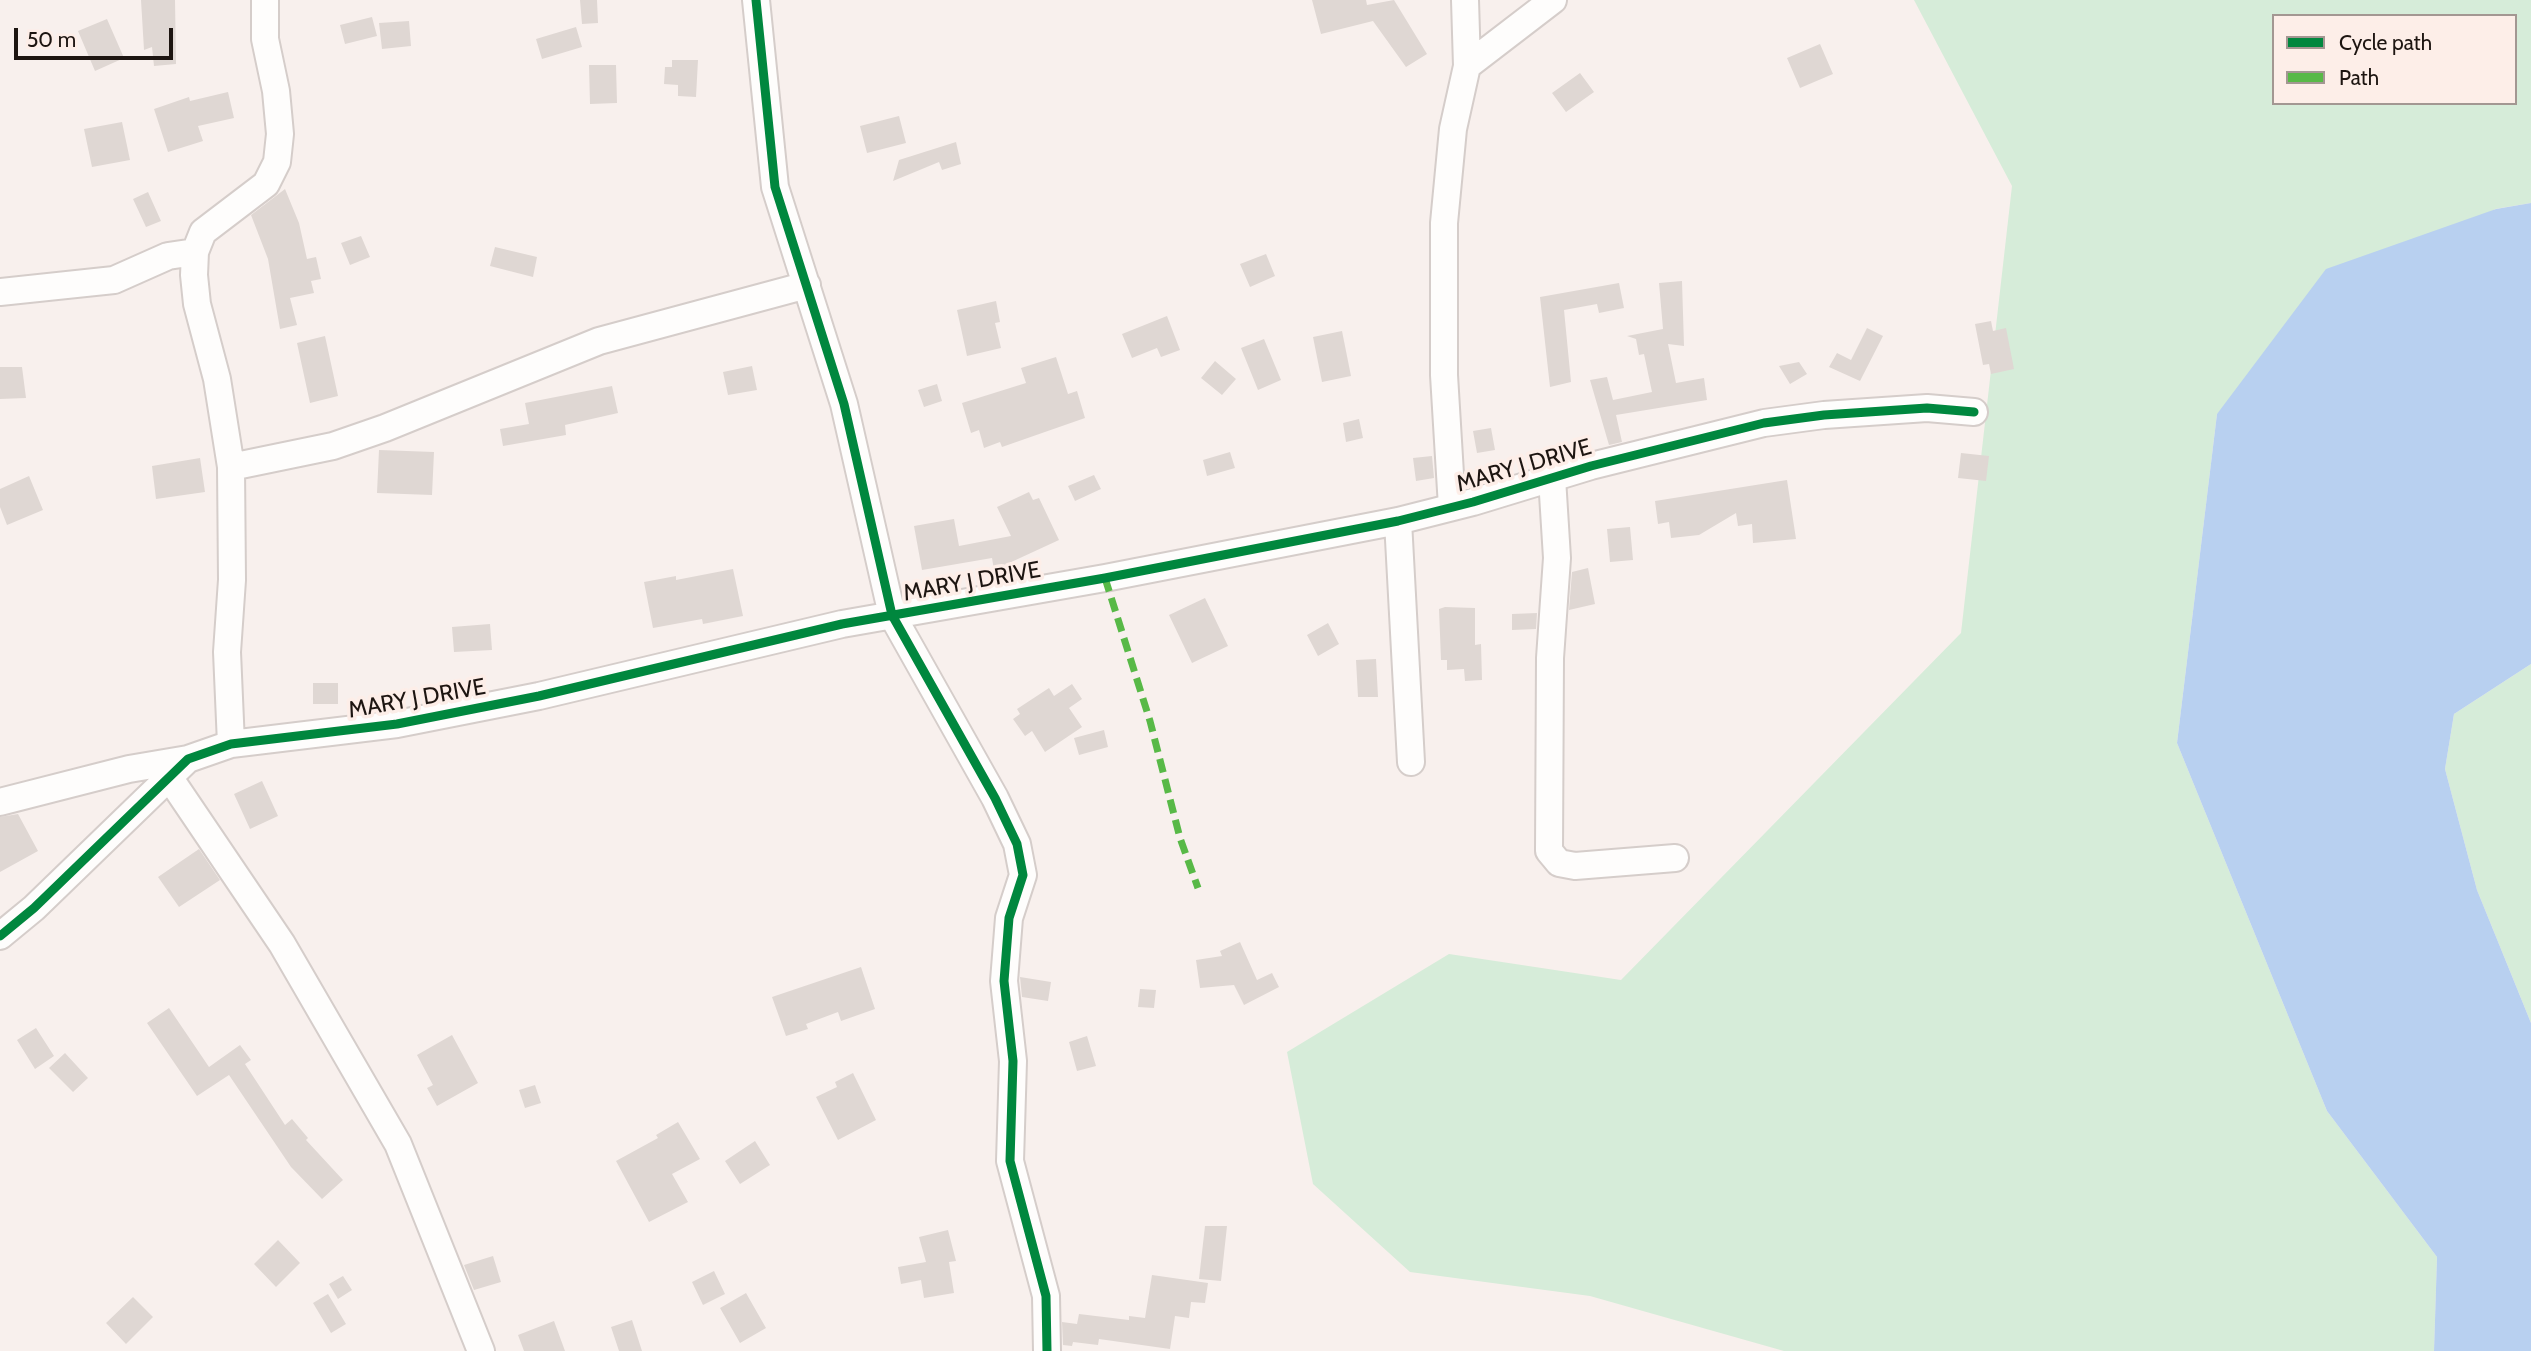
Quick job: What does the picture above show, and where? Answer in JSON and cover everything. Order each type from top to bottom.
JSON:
[{"type":"street","points":[[231,744],[227,652],[232,580],[231,467],[217,379],[197,304],[195,252],[203,232],[266,184],[277,162],[280,134],[276,91],[265,39],[265,0]]},
{"type":"street","points":[[756,0],[775,187],[845,404],[892,615],[995,798],[1017,844],[1023,875],[1009,918],[1004,981],[1013,1061],[1010,1161],[1046,1296],[1047,1351]]},
{"type":"street","points":[[1452,507],[1444,375],[1444,223],[1453,129],[1467,66],[1465,0]]},
{"type":"street","points":[[1467,66],[1553,0]]},
{"type":"street","points":[[0,292],[114,280],[168,256],[195,252]]},
{"type":"street","points":[[231,467],[333,446],[385,428],[599,341],[807,285]]},
{"type":"street","name":"MARY J DRIVE","points":[[0,936],[34,908],[178,768],[231,744],[397,724],[539,696],[703,656],[892,615],[1105,578],[1398,521],[1764,423],[1914,408],[1974,412]]},
{"type":"street","points":[[1552,478],[1557,558],[1550,658],[1549,851],[1559,863],[1575,866],[1675,858]]},
{"type":"street","points":[[1398,521],[1411,762]]},
{"type":"street","points":[[0,802],[129,769],[178,768],[398,1144],[481,1351]]},
{"type":"green space","points":[[1914,0],[2531,0],[2531,203],[2495,209],[2217,414],[2177,743],[2327,1111],[2437,1257],[2434,1351],[1784,1351],[1590,1296],[1410,1272],[1313,1184],[1287,1052],[1449,954],[1621,980],[1961,633],[2012,186]]},
{"type":"green space","points":[[2531,664],[2531,1023],[2477,890],[2445,769],[2454,714]]},
{"type":"water","points":[[2531,203],[2531,664],[2454,714],[2445,769],[2477,890],[2531,1023],[2531,1351],[2434,1351],[2437,1257],[2327,1111],[2177,743],[2217,414],[2326,269],[2496,209]]},
{"type":"building","points":[[141,0],[175,0],[176,64],[154,66],[152,47],[144,50]]},
{"type":"building","points":[[580,0],[597,0],[598,23],[582,24]]},
{"type":"building","points":[[1312,0],[1366,0],[1367,5],[1394,0],[1427,54],[1406,67],[1373,21],[1321,34]]},
{"type":"building","points":[[372,17],[377,36],[345,44],[340,25]]},
{"type":"building","points":[[107,19],[124,58],[95,71],[78,31]]},
{"type":"building","points":[[409,21],[411,46],[382,49],[379,23]]},
{"type":"building","points":[[576,27],[582,47],[542,59],[536,39]]},
{"type":"building","points":[[1820,44],[1833,74],[1800,88],[1787,58]]},
{"type":"building","points":[[672,60],[698,60],[696,97],[678,96],[678,85],[664,84],[665,67],[672,67]]},
{"type":"building","points":[[589,65],[616,65],[617,103],[590,104]]},
{"type":"building","points":[[1580,73],[1594,92],[1566,112],[1552,93]]},
{"type":"building","points":[[228,92],[234,118],[198,126],[203,141],[168,152],[154,109],[189,97],[190,101]]},
{"type":"building","points":[[899,116],[906,143],[867,153],[860,126]]},
{"type":"building","points":[[122,122],[130,160],[92,167],[84,129]]},
{"type":"building","points":[[956,142],[961,164],[942,170],[939,162],[893,181],[899,160]]},
{"type":"building","points":[[285,189],[299,223],[307,259],[316,257],[321,279],[311,281],[314,293],[290,298],[297,325],[280,329],[268,259],[251,215]]},
{"type":"building","points":[[148,192],[161,221],[146,227],[133,199]]},
{"type":"building","points":[[361,236],[370,257],[350,265],[341,243]]},
{"type":"building","points":[[495,247],[537,257],[533,277],[490,266]]},
{"type":"building","points":[[1266,254],[1275,276],[1250,287],[1240,264]]},
{"type":"building","points":[[1682,281],[1684,346],[1668,344],[1676,383],[1704,378],[1707,400],[1616,415],[1622,442],[1609,445],[1590,380],[1607,377],[1613,400],[1652,392],[1644,354],[1639,355],[1636,339],[1627,336],[1663,329],[1659,283]]},
{"type":"building","points":[[1619,283],[1624,308],[1599,313],[1597,304],[1564,310],[1571,382],[1550,387],[1540,297]]},
{"type":"building","points":[[996,301],[1000,322],[995,323],[1001,348],[967,356],[957,310]]},
{"type":"building","points":[[1167,316],[1180,350],[1161,357],[1157,348],[1132,358],[1122,334]]},
{"type":"building","points":[[1991,321],[1993,331],[2006,328],[2014,369],[1991,374],[1989,364],[1983,365],[1975,324]]},
{"type":"building","points":[[1867,328],[1883,336],[1860,381],[1829,367],[1837,353],[1851,360]]},
{"type":"building","points":[[1342,331],[1351,376],[1322,382],[1313,337]]},
{"type":"building","points":[[325,336],[338,396],[310,403],[297,343]]},
{"type":"building","points":[[1264,339],[1281,380],[1258,390],[1241,348]]},
{"type":"building","points":[[1056,357],[1068,394],[1077,391],[1085,418],[1002,447],[1000,442],[984,448],[979,430],[971,433],[962,403],[1026,383],[1021,368]]},
{"type":"building","points":[[1215,361],[1236,379],[1222,395],[1201,378]]},
{"type":"building","points":[[1799,362],[1807,374],[1790,384],[1779,366]]},
{"type":"building","points":[[752,366],[757,390],[728,395],[723,372]]},
{"type":"building","points":[[0,367],[22,367],[26,398],[0,399]]},
{"type":"building","points":[[937,384],[942,401],[924,407],[918,390]]},
{"type":"building","points":[[612,386],[618,413],[565,425],[566,435],[503,446],[500,429],[529,424],[525,403]]},
{"type":"building","points":[[1359,419],[1363,438],[1346,442],[1343,423]]},
{"type":"building","points":[[1491,428],[1495,450],[1477,453],[1473,431]]},
{"type":"building","points":[[379,450],[434,452],[432,495],[377,493]]},
{"type":"building","points":[[1230,452],[1235,468],[1207,476],[1203,460]]},
{"type":"building","points":[[1961,453],[1989,456],[1986,481],[1958,478]]},
{"type":"building","points":[[1432,456],[1434,478],[1416,481],[1413,458]]},
{"type":"building","points":[[200,458],[205,492],[156,499],[152,466]]},
{"type":"building","points":[[1094,475],[1101,489],[1075,501],[1068,486]]},
{"type":"building","points":[[29,476],[43,510],[7,525],[0,507],[0,489]]},
{"type":"building","points":[[1787,480],[1796,539],[1753,543],[1752,524],[1738,526],[1736,513],[1699,535],[1671,538],[1669,522],[1658,524],[1655,501]]},
{"type":"building","points":[[1029,492],[1033,500],[1039,498],[1059,540],[994,570],[992,558],[922,570],[914,526],[954,519],[959,546],[1011,536],[997,507]]},
{"type":"building","points":[[1630,527],[1633,560],[1610,562],[1607,529]]},
{"type":"building","points":[[1588,568],[1595,604],[1569,610],[1572,572]]},
{"type":"building","points":[[733,569],[743,616],[703,624],[702,619],[653,628],[644,582],[676,576],[676,580]]},
{"type":"building","points":[[1205,598],[1228,646],[1192,663],[1169,615]]},
{"type":"building","points":[[1475,608],[1475,645],[1481,644],[1482,680],[1465,681],[1464,669],[1447,670],[1447,660],[1441,660],[1439,609]]},
{"type":"building","points":[[1537,613],[1536,629],[1512,630],[1512,614]]},
{"type":"building","points":[[1328,623],[1339,644],[1318,656],[1307,635]]},
{"type":"building","points":[[490,624],[492,650],[454,652],[452,627]]},
{"type":"building","points":[[1376,659],[1378,697],[1358,697],[1356,660]]},
{"type":"building","points":[[313,683],[338,683],[338,704],[313,704]]},
{"type":"building","points":[[1072,684],[1082,699],[1069,708],[1082,727],[1045,752],[1032,731],[1025,736],[1013,719],[1020,714],[1017,709],[1049,688],[1054,696]]},
{"type":"building","points":[[1104,730],[1108,747],[1079,755],[1074,738]]},
{"type":"building","points":[[262,781],[278,816],[250,829],[234,794]]},
{"type":"building","points":[[18,814],[38,851],[0,872],[0,817]]},
{"type":"building","points":[[199,849],[220,880],[179,907],[158,877]]},
{"type":"building","points":[[1240,942],[1257,980],[1272,973],[1279,987],[1244,1005],[1234,985],[1200,988],[1196,960],[1222,956],[1220,951]]},
{"type":"building","points":[[861,967],[875,1009],[841,1021],[838,1012],[806,1024],[808,1029],[786,1036],[772,997]]},
{"type":"building","points":[[1020,977],[1051,982],[1048,1001],[1022,997]]},
{"type":"building","points":[[1140,989],[1156,990],[1154,1008],[1138,1007]]},
{"type":"building","points":[[169,1008],[209,1067],[240,1045],[251,1060],[245,1064],[285,1125],[292,1119],[308,1138],[306,1140],[343,1180],[322,1199],[291,1167],[229,1075],[197,1096],[147,1023]]},
{"type":"building","points":[[36,1028],[54,1056],[35,1069],[17,1040]]},
{"type":"building","points":[[452,1035],[478,1083],[437,1106],[427,1088],[433,1085],[417,1055]]},
{"type":"building","points":[[1087,1036],[1096,1066],[1077,1071],[1069,1042]]},
{"type":"building","points":[[65,1053],[88,1078],[73,1092],[49,1068]]},
{"type":"building","points":[[853,1073],[876,1120],[838,1140],[816,1097],[837,1087],[835,1082]]},
{"type":"building","points":[[535,1085],[541,1103],[525,1108],[519,1090]]},
{"type":"building","points":[[678,1122],[700,1159],[672,1174],[688,1202],[649,1222],[616,1161],[658,1138],[656,1135]]},
{"type":"building","points":[[755,1141],[770,1165],[740,1184],[725,1161]]},
{"type":"building","points":[[1205,1226],[1227,1226],[1221,1281],[1199,1279]]},
{"type":"building","points":[[948,1230],[956,1261],[949,1262],[954,1293],[924,1298],[921,1280],[901,1284],[898,1267],[926,1262],[919,1237]]},
{"type":"building","points":[[278,1240],[300,1263],[276,1287],[254,1264]]},
{"type":"building","points":[[493,1256],[501,1282],[474,1290],[464,1265]]},
{"type":"building","points":[[714,1271],[725,1294],[703,1305],[692,1282]]},
{"type":"building","points":[[1152,1275],[1208,1283],[1205,1303],[1191,1302],[1189,1318],[1175,1316],[1170,1349],[1099,1339],[1098,1345],[1073,1342],[1072,1346],[1063,1345],[1062,1322],[1077,1324],[1079,1314],[1129,1320],[1129,1316],[1145,1318]]},
{"type":"building","points":[[343,1276],[352,1290],[338,1299],[329,1284]]},
{"type":"building","points":[[746,1293],[766,1328],[740,1343],[720,1308]]},
{"type":"building","points":[[328,1294],[346,1324],[331,1333],[313,1303]]},
{"type":"building","points":[[133,1297],[153,1317],[126,1344],[106,1323]]},
{"type":"building","points":[[632,1320],[642,1351],[619,1351],[611,1327]]},
{"type":"building","points":[[554,1321],[565,1351],[524,1351],[518,1335]]},
{"type":"marked path","points":[[1105,578],[1150,721],[1180,838],[1198,888]]},
{"type":"cycle path","points":[[756,0],[775,187],[844,404],[892,615],[995,798],[1017,844],[1023,875],[1009,918],[1004,981],[1013,1061],[1010,1161],[1046,1296],[1047,1351]]},
{"type":"cycle path","points":[[0,936],[34,908],[188,759],[231,744],[397,724],[539,696],[842,624],[1105,578],[1398,521],[1473,502],[1591,466],[1764,423],[1824,415],[1927,408],[1974,412]]}]
